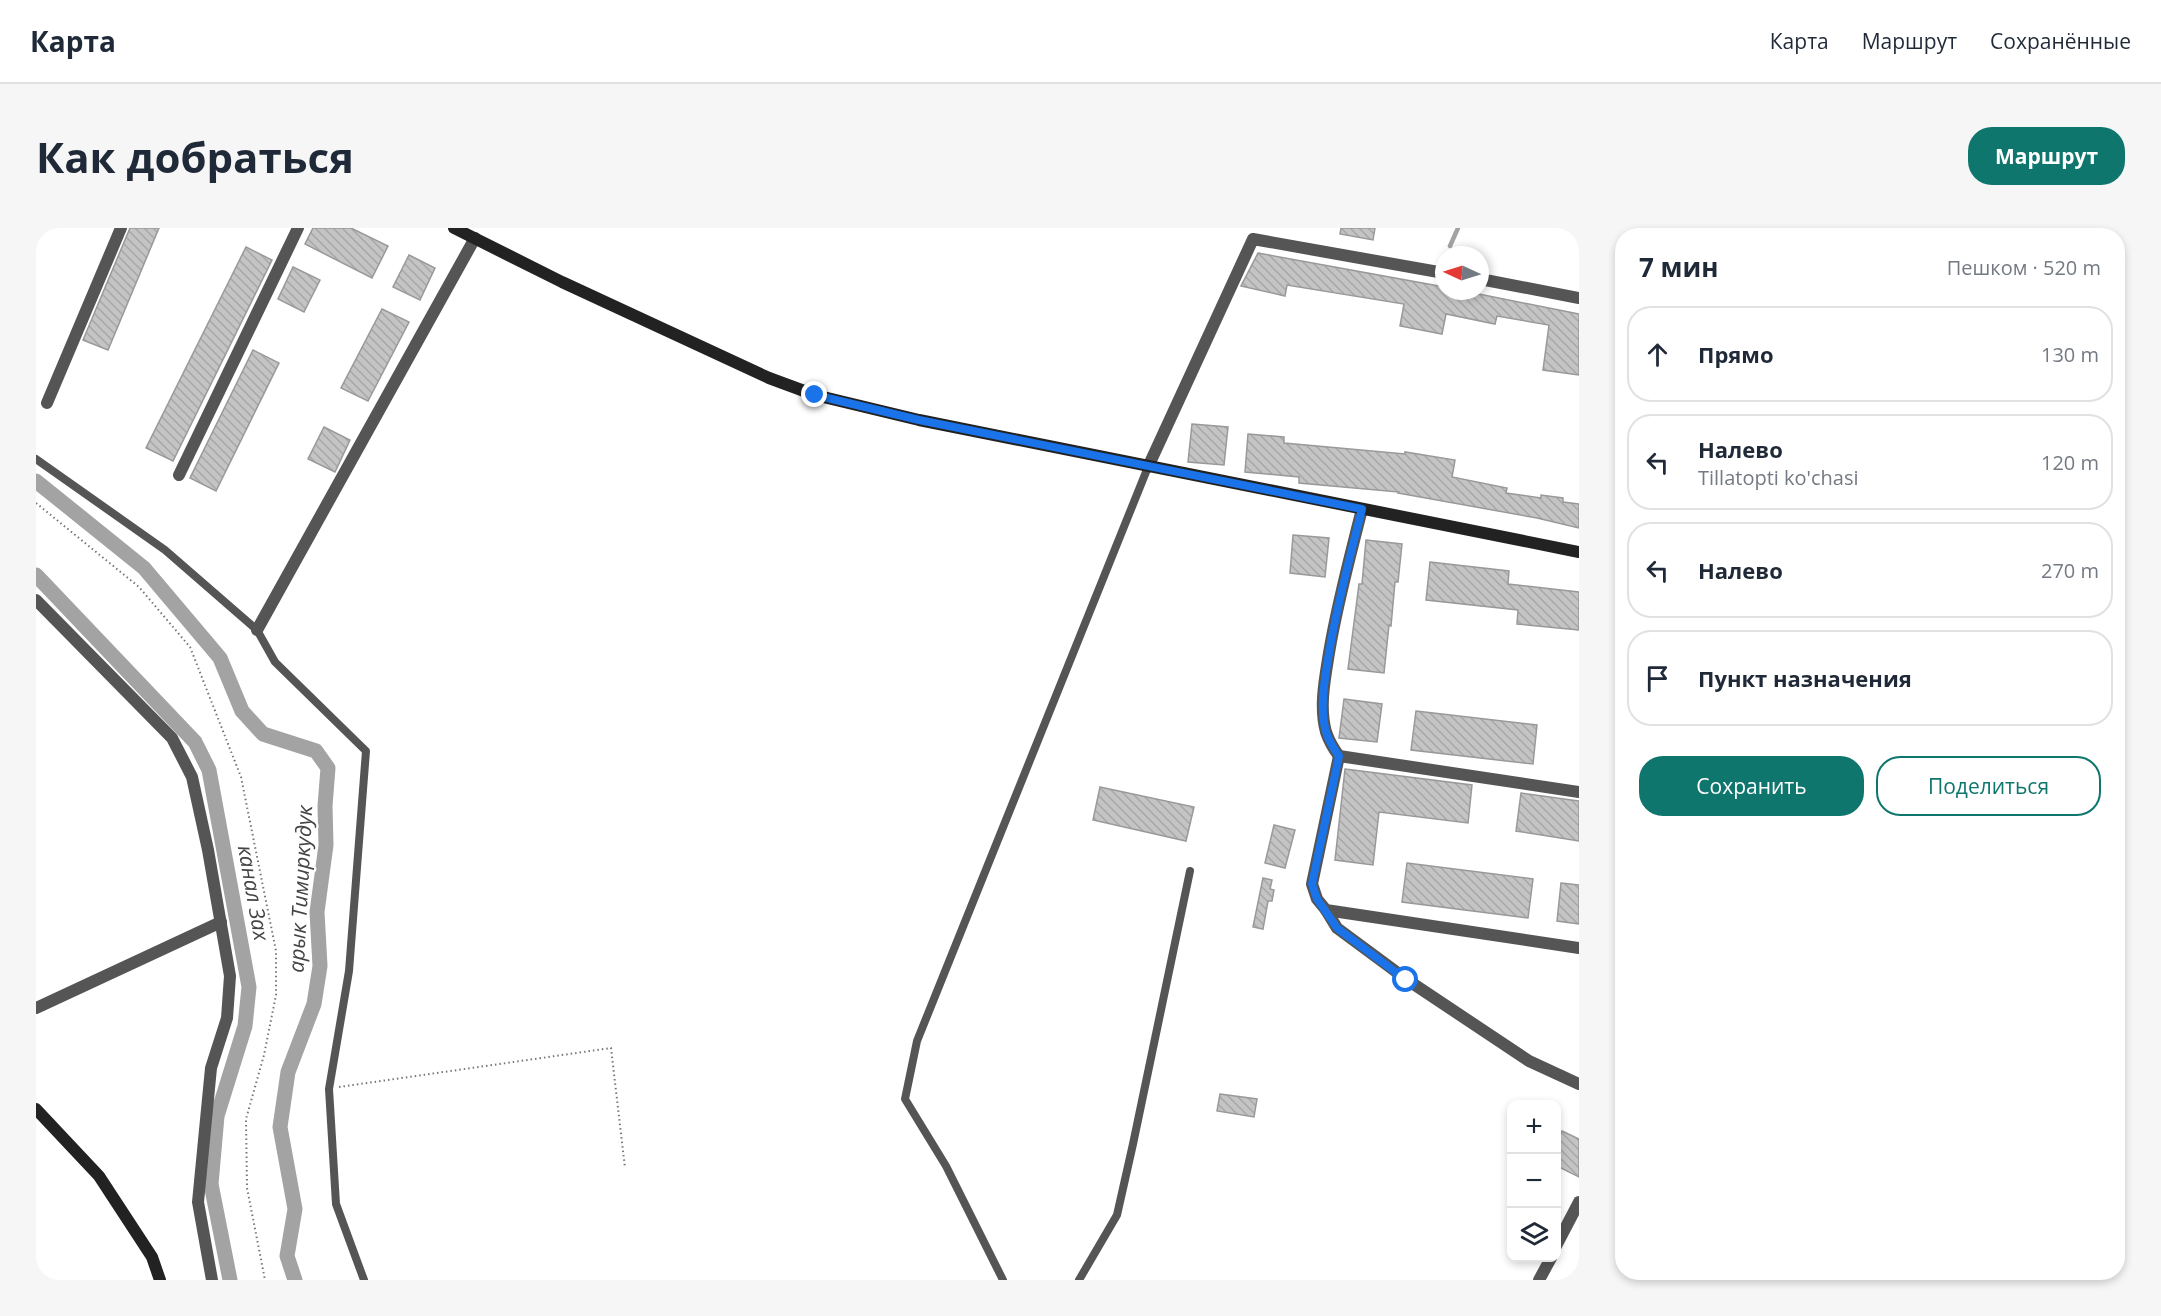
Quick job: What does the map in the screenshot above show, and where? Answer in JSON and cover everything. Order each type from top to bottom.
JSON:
[{"type":"main road","points":[[454,228],[562,282],[791,387],[878,411],[1579,552]]},
{"type":"main road","points":[[36,1109],[99,1176],[152,1257],[160,1280]]},
{"type":"street","points":[[47,403],[121,228]]},
{"type":"street","points":[[179,475],[298,228]]},
{"type":"street","points":[[257,630],[475,238]]},
{"type":"street","points":[[1148,467],[1253,239],[1435,271]]},
{"type":"street","points":[[1489,281],[1579,298]]},
{"type":"street","points":[[1362,509],[1335,619],[1325,677],[1323,704],[1325,730],[1331,745],[1339,756],[1579,792]]},
{"type":"street","points":[[36,600],[172,738],[192,777],[208,850],[230,976],[228,1018],[211,1068],[198,1202],[212,1280]]},
{"type":"street","points":[[1339,756],[1312,884],[1317,899],[1337,928],[1406,980],[1529,1061],[1579,1084]]},
{"type":"street","points":[[1326,910],[1579,948]]},
{"type":"street","points":[[36,1008],[221,922]]},
{"type":"street","points":[[1561,1238],[1579,1202]]},
{"type":"street","points":[[1539,1280],[1548,1262]]},
{"type":"lane","points":[[36,459],[165,550],[257,630],[275,662],[366,752],[349,971],[329,1089],[336,1204],[364,1280]]},
{"type":"lane","points":[[1003,1280],[946,1166],[905,1099],[917,1041],[1148,467]]},
{"type":"lane","points":[[1079,1280],[1117,1215],[1190,871]]},
{"type":"path","points":[[329,1089],[611,1048],[625,1168]]},
{"type":"building","points":[[130,228],[159,228],[108,350],[83,340]]},
{"type":"building","points":[[313,228],[351,228],[388,246],[372,278],[305,244]]},
{"type":"building","points":[[1341,228],[1375,228],[1373,240],[1340,234]]},
{"type":"building","points":[[246,247],[272,260],[173,461],[146,448]]},
{"type":"building","points":[[1258,253],[1435,285],[1435,300],[1489,300],[1489,296],[1579,314],[1579,375],[1543,370],[1549,325],[1497,316],[1495,324],[1446,314],[1442,334],[1400,326],[1404,304],[1287,285],[1285,296],[1241,286]]},
{"type":"building","points":[[409,255],[435,268],[420,300],[393,287]]},
{"type":"building","points":[[293,267],[320,280],[304,312],[278,299]]},
{"type":"building","points":[[382,309],[409,322],[368,401],[341,388]]},
{"type":"building","points":[[253,350],[279,363],[216,491],[190,478]]},
{"type":"building","points":[[1192,424],[1228,427],[1224,465],[1188,462]]},
{"type":"building","points":[[324,427],[350,440],[335,472],[308,459]]},
{"type":"building","points":[[1248,434],[1284,437],[1284,443],[1405,454],[1405,452],[1455,460],[1452,477],[1507,488],[1506,493],[1541,498],[1541,495],[1563,498],[1563,502],[1579,504],[1579,528],[1399,492],[1299,483],[1299,477],[1245,472]]},
{"type":"building","points":[[1293,535],[1329,538],[1325,577],[1290,573]]},
{"type":"building","points":[[1366,540],[1402,544],[1384,673],[1348,669],[1359,584],[1362,584]]},
{"type":"building","points":[[1430,562],[1509,571],[1508,584],[1579,592],[1579,630],[1517,624],[1518,610],[1426,600]]},
{"type":"building","points":[[1344,699],[1382,704],[1377,742],[1339,738]]},
{"type":"building","points":[[1416,711],[1537,725],[1533,764],[1411,750]]},
{"type":"building","points":[[1345,769],[1472,785],[1468,823],[1379,812],[1373,865],[1335,860]]},
{"type":"building","points":[[1100,787],[1194,807],[1186,841],[1093,820]]},
{"type":"building","points":[[1521,793],[1579,801],[1579,841],[1516,831]]},
{"type":"building","points":[[1274,825],[1295,830],[1285,868],[1265,863]]},
{"type":"building","points":[[1407,863],[1533,879],[1528,918],[1402,902]]},
{"type":"building","points":[[1263,878],[1272,880],[1270,889],[1274,890],[1272,901],[1268,901],[1263,929],[1253,927]]},
{"type":"building","points":[[1561,883],[1579,885],[1579,924],[1557,921]]},
{"type":"building","points":[[1220,1094],[1257,1099],[1254,1117],[1217,1111]]},
{"type":"building","points":[[1562,1131],[1579,1139],[1579,1177],[1561,1168]]},
{"type":"waterway","points":[[1450,246],[1458,228]]},
{"type":"waterway","name":"арык Тимиркудук","points":[[36,481],[144,568],[220,658],[242,711],[263,734],[316,751],[328,768],[325,806],[326,845],[317,912],[320,966],[314,1004],[288,1072],[280,1127],[295,1209],[287,1256],[295,1280]]},
{"type":"waterway","name":"канал Зах","points":[[36,575],[195,742],[209,770],[249,987],[245,1026],[217,1116],[211,1184],[230,1280]]},
{"type":"route","points":[[815,395],[919,420],[1362,509],[1335,619],[1325,677],[1323,704],[1325,730],[1331,745],[1339,756],[1312,884],[1317,899],[1337,928],[1406,980]]}]
